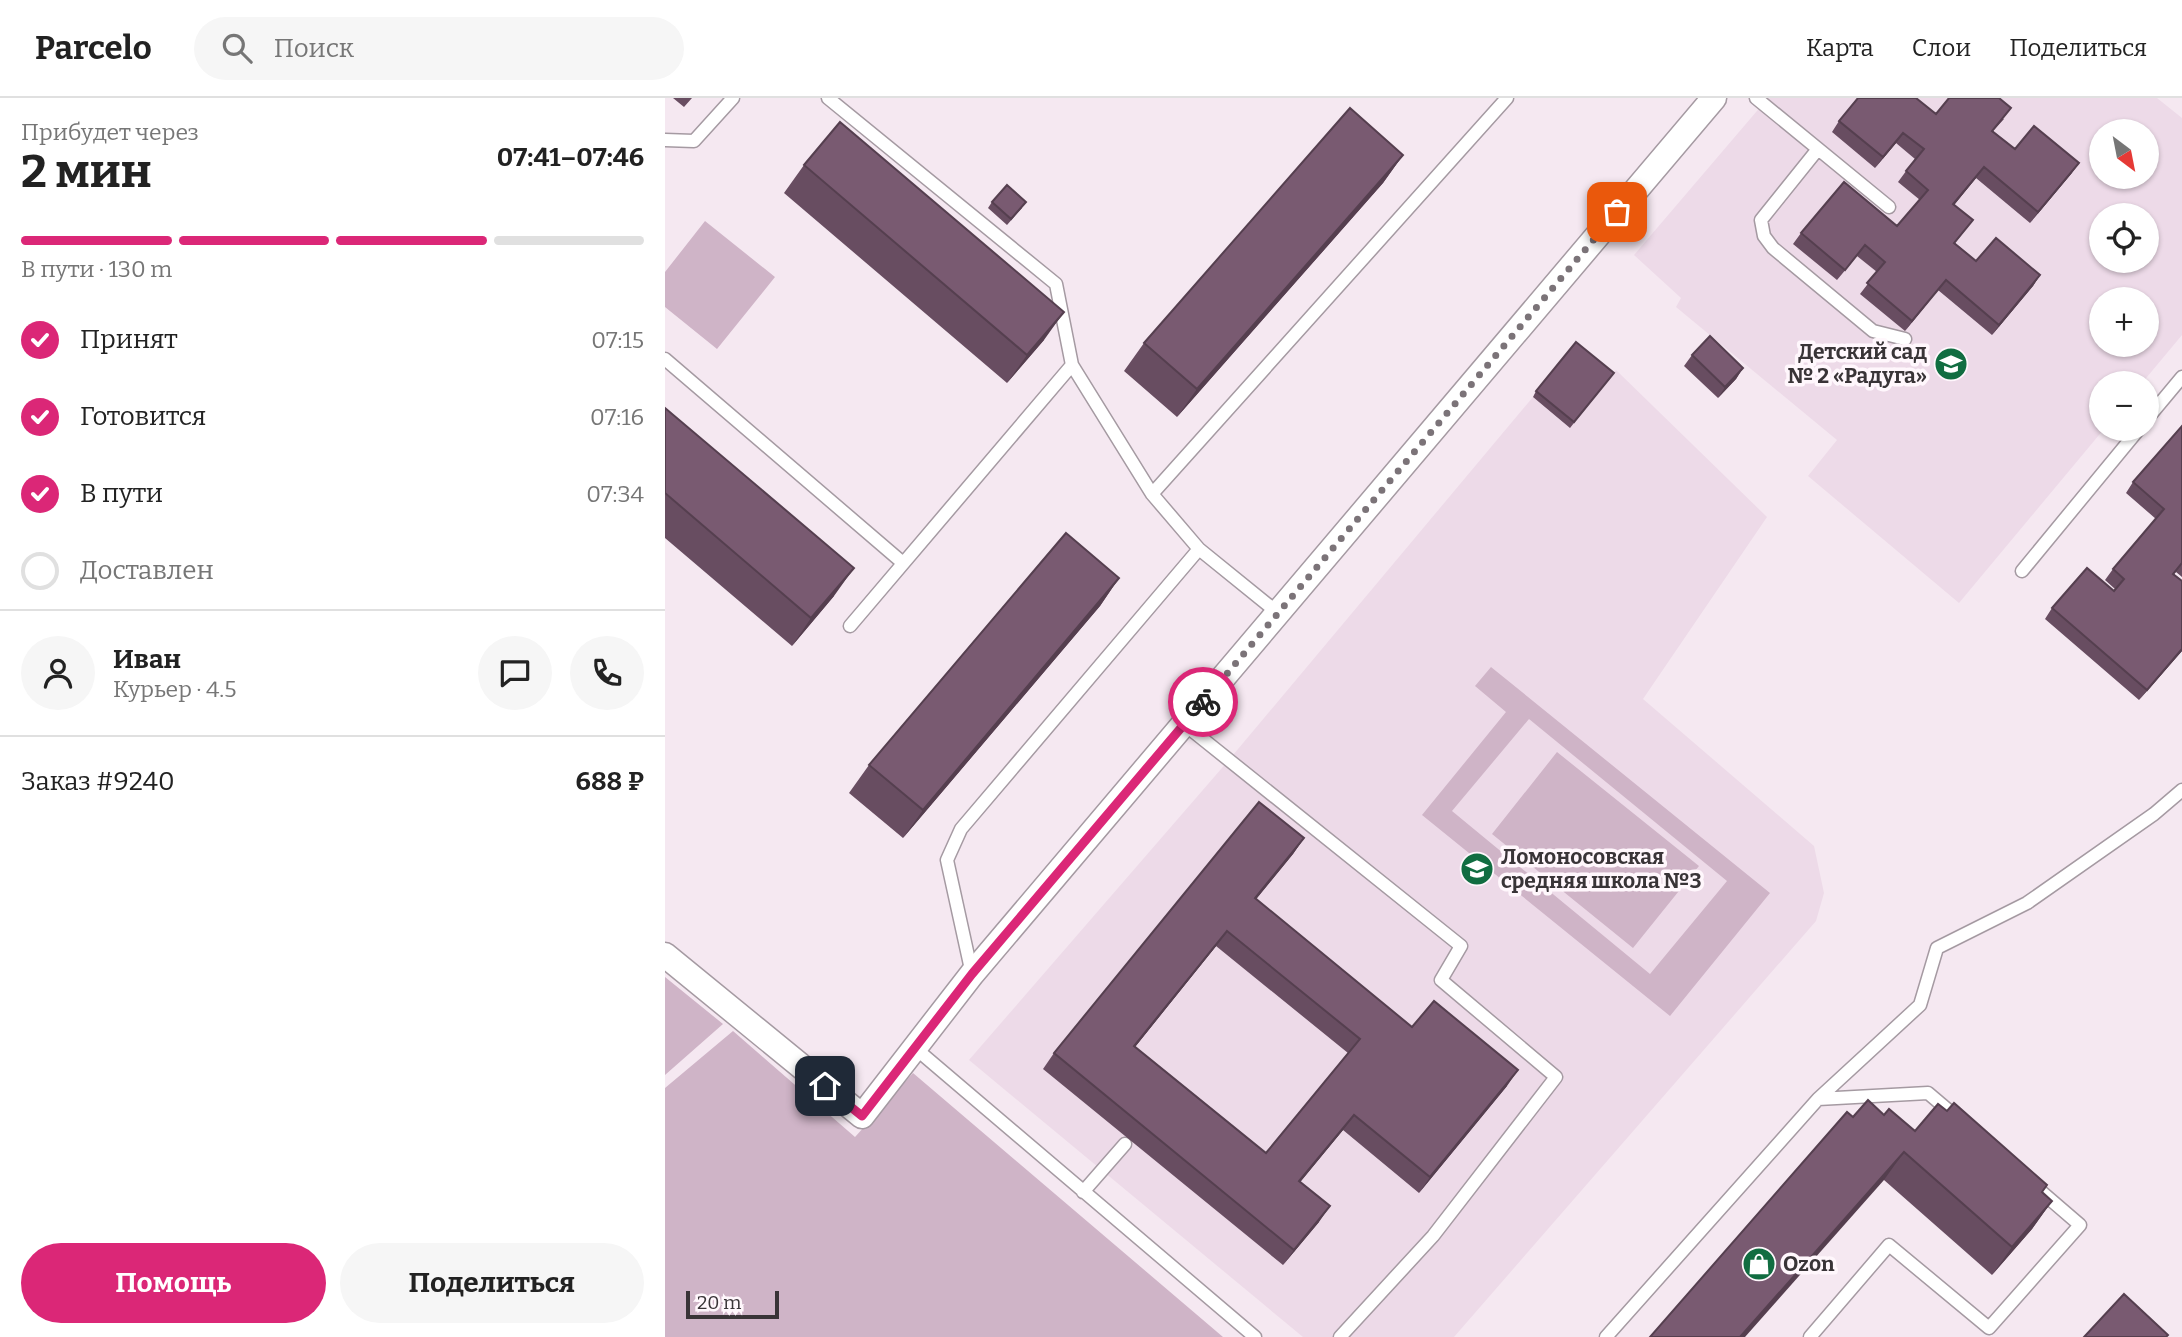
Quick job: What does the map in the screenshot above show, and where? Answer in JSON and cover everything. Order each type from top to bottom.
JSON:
[{"type":"street","points":[[665,955],[862,1116],[972,974],[1714,98]]},
{"type":"lane","points":[[665,140],[695,141],[733,98]]},
{"type":"lane","points":[[828,98],[1056,284],[1072,365],[1152,494],[1199,549],[1278,614]]},
{"type":"lane","points":[[1152,494],[1507,98]]},
{"type":"lane","points":[[1756,98],[1889,207]]},
{"type":"lane","points":[[1818,149],[1761,220],[1764,236],[1773,247],[1873,331],[1905,339]]},
{"type":"lane","points":[[665,359],[903,564]]},
{"type":"lane","points":[[850,626],[1072,365]]},
{"type":"lane","points":[[2159,405],[2182,377]]},
{"type":"lane","points":[[2022,571],[2129,441]]},
{"type":"lane","points":[[972,974],[947,860],[961,829],[1199,549]]},
{"type":"lane","points":[[1184,724],[1461,946],[1441,980],[1556,1077],[1433,1236],[1340,1337]]},
{"type":"lane","points":[[1606,1337],[1818,1099],[1920,1005],[1937,948],[2027,902],[2154,814],[2182,790]]},
{"type":"lane","points":[[915,1048],[1255,1337]]},
{"type":"lane","points":[[1818,1099],[1929,1093],[1969,1128]]},
{"type":"lane","points":[[1083,1192],[1125,1144]]},
{"type":"lane","points":[[1810,1337],[1889,1245],[1989,1328],[2080,1225],[2019,1172]]},
{"type":"shaded area","name":"Детский сад № 2 «Радуга»","points":[[1768,98],[2157,98],[2182,118],[2182,335],[2152,371],[2089,371],[2089,441],[2094,441],[1959,603],[1808,476],[1837,440],[1676,307],[1681,298],[1634,255]]},
{"type":"shaded area","points":[[705,221],[775,277],[717,349],[665,307],[665,272]]},
{"type":"shaded area","name":"Ломоносовская средняя школа №3","points":[[1616,370],[1767,517],[1643,699],[1814,846],[1824,893],[1816,921],[1454,1337],[1303,1337],[969,1060],[1228,761],[1533,397],[1571,427]]},
{"type":"shaded area","points":[[1491,667],[1770,893],[1670,1016],[1422,815],[1506,712],[1475,686]],"holes":[[[1529,719],[1727,881],[1650,974],[1452,811]]]},
{"type":"shaded area","points":[[1557,752],[1699,866],[1633,948],[1492,834]]},
{"type":"shaded area","points":[[665,977],[723,1024],[665,1075]]},
{"type":"shaded area","points":[[733,1031],[855,1137],[913,1073],[1223,1337],[665,1337],[665,1088]]},
{"type":"building","points":[[1858,98],[1916,98],[1936,114],[1949,98],[1999,98],[2011,108],[1992,131],[2015,149],[2034,126],[2079,163],[2038,212],[1984,167],[1953,204],[1973,220],[1954,243],[1976,261],[1996,238],[2040,275],[1999,325],[1946,280],[1912,321],[1867,283],[1885,262],[1865,245],[1845,270],[1801,233],[1844,182],[1897,226],[1928,190],[1906,171],[1924,149],[1903,133],[1883,157],[1839,121]]},
{"type":"building","points":[[1350,108],[1403,155],[1197,389],[1144,343]]},
{"type":"building","points":[[840,122],[1064,312],[1027,355],[804,165]]},
{"type":"building","points":[[1007,185],[1026,202],[1011,219],[992,202]]},
{"type":"building","points":[[1710,336],[1743,368],[1725,387],[1692,355]]},
{"type":"building","points":[[1576,342],[1614,373],[1574,422],[1536,391]]},
{"type":"building","points":[[665,408],[854,568],[811,618],[665,493]]},
{"type":"building","points":[[2182,426],[2182,563],[2173,574],[2182,581],[2182,649],[2147,690],[2052,608],[2087,568],[2114,591],[2124,579],[2113,569],[2164,509],[2133,482]]},
{"type":"building","points":[[1066,533],[1119,578],[923,810],[869,765]]},
{"type":"building","points":[[1259,802],[1304,838],[1255,898],[1412,1027],[1434,1001],[1518,1070],[1430,1177],[1354,1115],[1299,1181],[1330,1206],[1294,1250],[1054,1053]],"holes":[[[1227,931],[1360,1039],[1266,1153],[1134,1046]]]},
{"type":"building","points":[[1868,1100],[1884,1115],[1889,1109],[1915,1131],[1938,1104],[1947,1111],[1954,1103],[2047,1185],[2042,1192],[2052,1201],[2012,1247],[1904,1152],[1740,1337],[1650,1337],[1847,1112],[1853,1117]]},
{"type":"building","points":[[2124,1294],[2168,1335],[2084,1337]]},
{"type":"way so far","points":[[1203,702],[1617,212]]},
{"type":"place","name":"Детский сад № 2 «Радуга»","points":[[1951,364]]},
{"type":"place","name":"Ломоносовская средняя школа №3","points":[[1477,869]]},
{"type":"place","name":"Ozon","points":[[1759,1264]]},
{"type":"route","points":[[825,1086],[862,1116],[972,974],[1203,702]]}]
